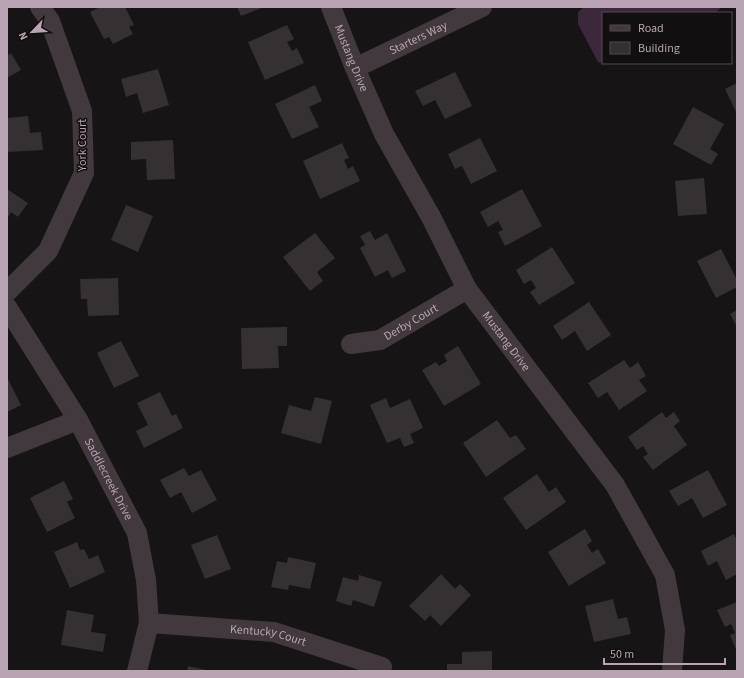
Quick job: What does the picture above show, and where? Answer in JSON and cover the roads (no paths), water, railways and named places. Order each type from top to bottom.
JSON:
[{"type":"street","name":"York Court","points":[[7,292],[48,251],[84,173],[82,111],[50,21],[40,7]]},
{"type":"street","name":"Mustang Drive","points":[[331,7],[355,68],[384,134],[431,217],[467,289],[615,485],[665,575],[675,630],[672,671]]},
{"type":"street","name":"Starters Way","points":[[355,68],[482,7]]},
{"type":"street","name":"Derby Court","points":[[351,344],[380,340],[467,289]]},
{"type":"street","name":"Saddlecreek Drive","points":[[7,307],[78,420],[136,533],[146,580],[149,623],[137,671]]},
{"type":"street","points":[[7,448],[78,420]]},
{"type":"street","name":"Kentucky Court","points":[[149,623],[274,632],[382,668]]}]
